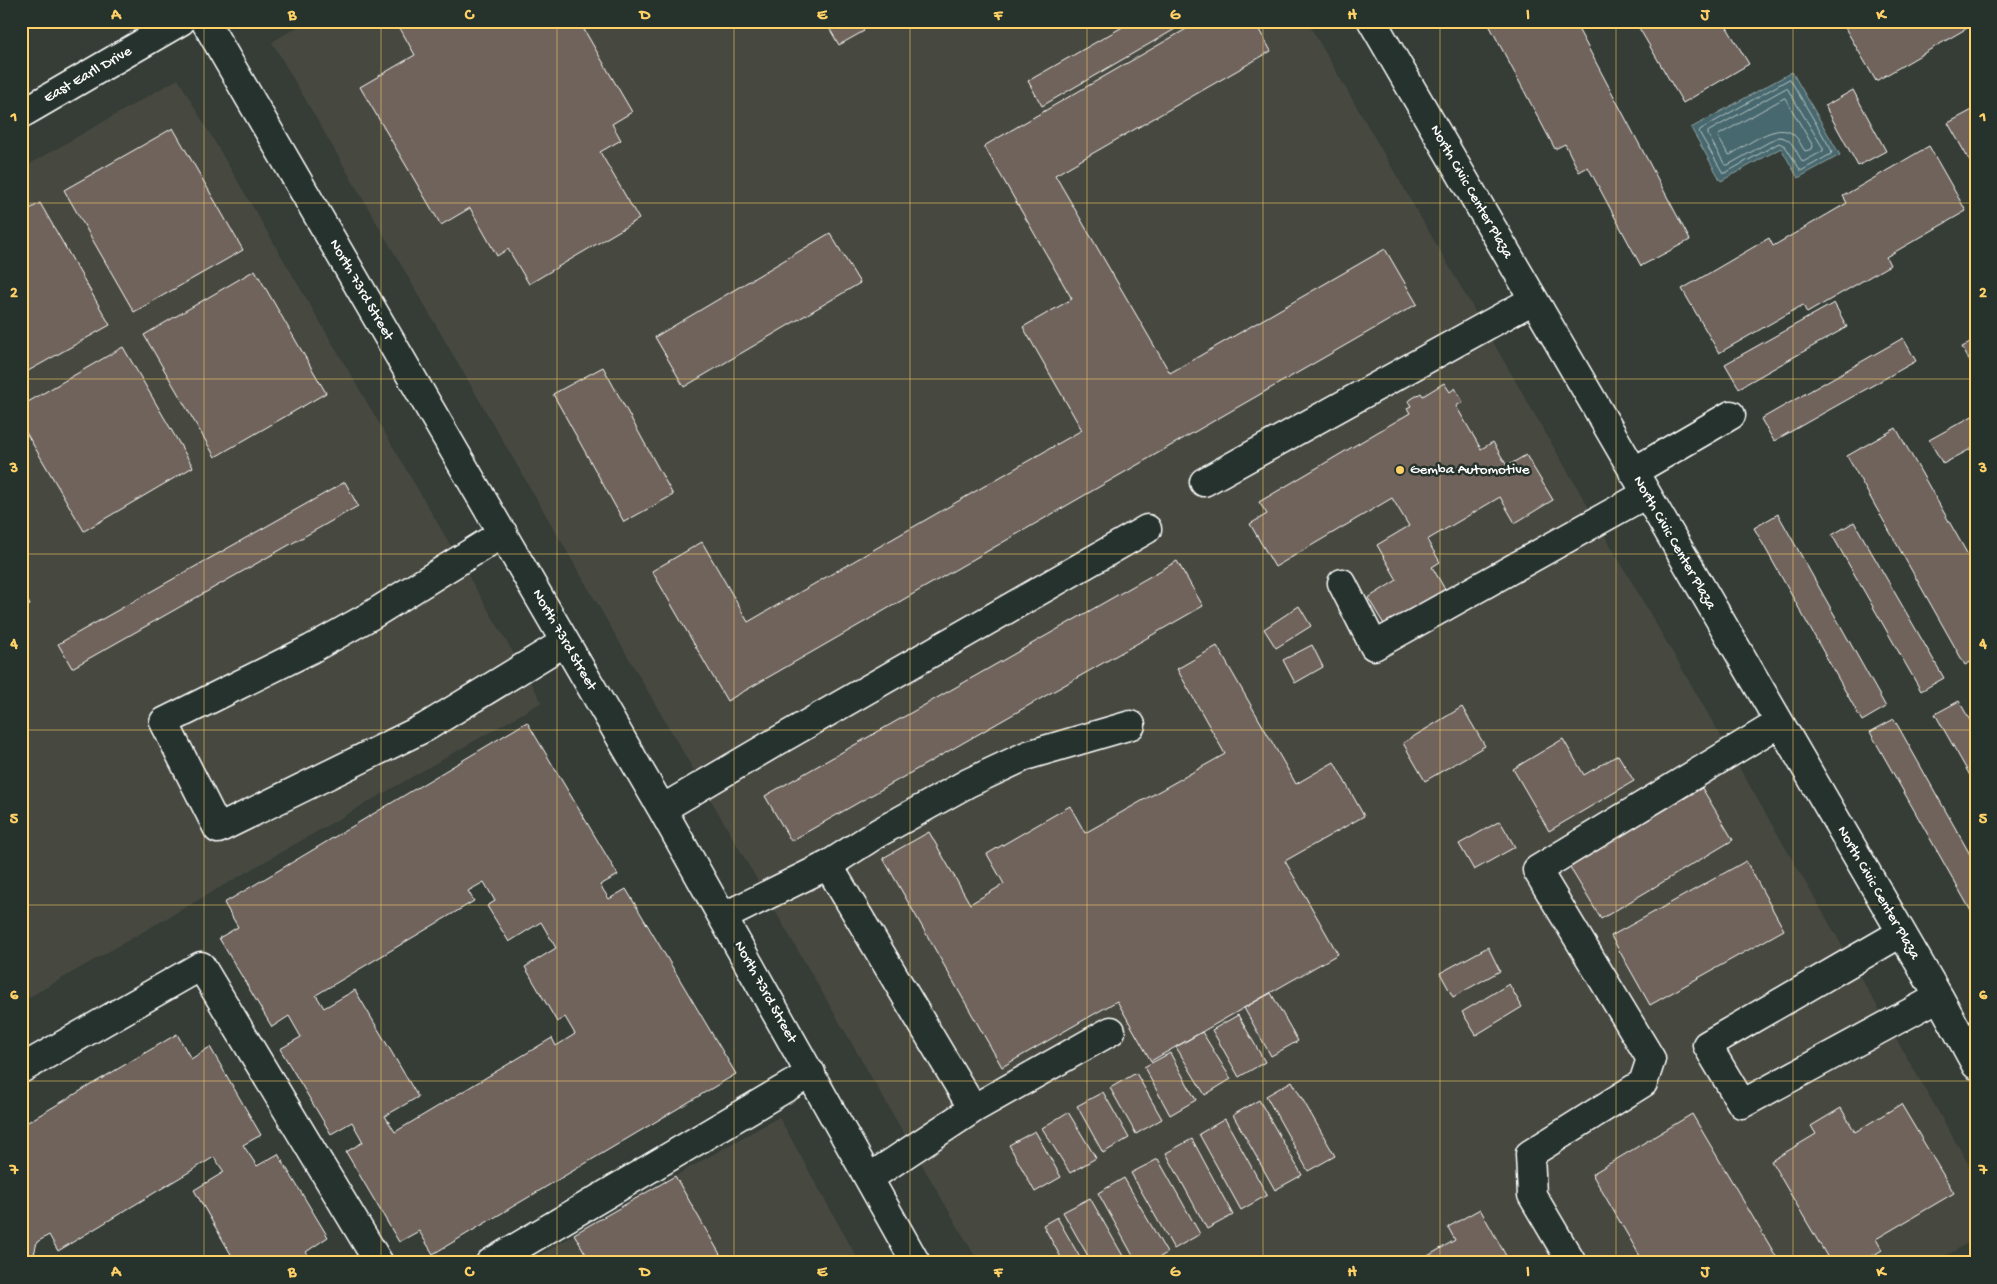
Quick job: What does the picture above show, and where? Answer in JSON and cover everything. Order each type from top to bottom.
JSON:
[{"type":"street","name":"East Earll Drive","points":[[21,114],[180,21]]},
{"type":"street","name":"North 73rd Street","points":[[205,21],[662,809],[916,1263]]},
{"type":"street","name":"North Civic Center Plaza","points":[[1372,21],[1939,997],[1976,1065]]},
{"type":"street","points":[[1204,482],[1533,300]]},
{"type":"street","points":[[1342,583],[1374,646],[1640,483],[1731,416]]},
{"type":"street","points":[[662,809],[1146,529]]},
{"type":"street","points":[[503,533],[370,616],[311,649],[164,722],[218,829],[426,727],[565,642]]},
{"type":"street","points":[[1572,1263],[1532,1196],[1530,1154],[1643,1083],[1651,1059],[1537,870],[1779,723]]},
{"type":"street","points":[[723,917],[828,865],[898,822],[968,783],[1019,759],[1131,725]]},
{"type":"street","points":[[828,865],[973,1109]]},
{"type":"street","points":[[1901,933],[1707,1044],[1742,1104],[1939,997]]},
{"type":"street","points":[[21,1068],[201,966],[379,1263]]},
{"type":"street","points":[[869,1178],[973,1109],[1111,1031]]},
{"type":"street","points":[[490,1263],[811,1073]]},
{"type":"shaded area","points":[[307,21],[1307,21],[1976,1177],[1976,1238],[1934,1263],[979,1263],[272,42]]},
{"type":"shaded area","points":[[178,79],[542,702],[21,1002],[21,169]]},
{"type":"shaded area","points":[[779,1117],[860,1263],[526,1263],[675,1176]]},
{"type":"water","points":[[1792,72],[1840,155],[1798,178],[1781,148],[1721,181],[1691,128]]},
{"type":"building","points":[[399,21],[579,21],[632,112],[612,124],[621,140],[600,152],[639,219],[529,284],[508,249],[497,256],[470,208],[441,225],[360,87],[415,55],[397,23]]},
{"type":"building","points":[[825,21],[859,21],[864,31],[839,45]]},
{"type":"building","points":[[1133,21],[1189,21],[1042,106],[1028,81]]},
{"type":"building","points":[[1200,21],[1254,21],[1271,51],[1055,175],[1170,373],[1385,249],[1417,304],[727,701],[652,571],[702,542],[748,622],[1082,430],[1023,327],[1072,299],[984,146]]},
{"type":"building","points":[[1487,21],[1574,21],[1690,240],[1641,266],[1588,167],[1579,172],[1565,144],[1555,149]]},
{"type":"building","points":[[1635,21],[1723,21],[1749,64],[1683,103]]},
{"type":"building","points":[[1841,21],[1976,21],[1976,23],[1876,81]]},
{"type":"building","points":[[1853,90],[1886,151],[1858,166],[1825,106]]},
{"type":"building","points":[[1976,108],[1976,172],[1948,123]]},
{"type":"building","points":[[173,128],[243,250],[134,312],[64,190]]},
{"type":"building","points":[[1929,146],[1966,211],[1886,257],[1890,265],[1807,313],[1803,305],[1719,353],[1682,289],[1769,238],[1773,246],[1847,203],[1843,196]]},
{"type":"building","points":[[40,203],[110,325],[21,375],[21,214]]},
{"type":"building","points":[[830,233],[860,283],[684,387],[655,337]]},
{"type":"building","points":[[255,270],[326,393],[215,457],[144,335]]},
{"type":"building","points":[[1834,303],[1847,327],[1739,388],[1725,364]]},
{"type":"building","points":[[1903,338],[1916,361],[1774,441],[1761,419]]},
{"type":"building","points":[[1976,340],[1976,369],[1974,369],[1962,347]]},
{"type":"building","points":[[123,347],[193,467],[84,531],[21,424],[21,406]]},
{"type":"building","points":[[603,367],[673,495],[624,522],[553,394]]},
{"type":"building","points":[[1444,383],[1450,392],[1455,388],[1463,402],[1456,406],[1481,449],[1493,442],[1507,466],[1526,455],[1553,500],[1515,523],[1500,497],[1427,540],[1440,562],[1432,567],[1450,598],[1390,634],[1368,598],[1397,580],[1377,545],[1409,526],[1392,498],[1275,567],[1250,524],[1267,514],[1259,502],[1410,413],[1407,408],[1411,406],[1408,401],[1421,393],[1423,396]]},
{"type":"building","points":[[1976,414],[1976,446],[1943,464],[1929,440]]},
{"type":"building","points":[[1896,428],[1976,569],[1976,659],[1965,665],[1847,456]]},
{"type":"building","points":[[345,482],[358,506],[72,668],[58,644]]},
{"type":"building","points":[[1778,514],[1886,707],[1862,721],[1754,528]]},
{"type":"building","points":[[1854,522],[1944,678],[1921,691],[1832,535]]},
{"type":"building","points":[[1177,561],[1203,606],[791,841],[765,796]]},
{"type":"building","points":[[21,589],[30,605],[21,609]]},
{"type":"building","points":[[1299,606],[1311,626],[1276,648],[1264,629]]},
{"type":"building","points":[[1312,645],[1323,667],[1295,683],[1283,660]]},
{"type":"building","points":[[1217,646],[1296,784],[1334,762],[1364,816],[1285,861],[1338,954],[1151,1061],[1117,1001],[1002,1067],[883,858],[929,832],[970,904],[1004,884],[987,854],[1070,806],[1085,833],[1225,754],[1177,669]]},
{"type":"building","points":[[1959,701],[1976,731],[1976,786],[1935,714]]},
{"type":"building","points":[[1462,707],[1485,746],[1425,781],[1403,743]]},
{"type":"building","points":[[1894,719],[1976,865],[1976,920],[1870,732]]},
{"type":"building","points":[[527,722],[618,875],[600,885],[609,899],[626,889],[736,1074],[433,1254],[419,1231],[399,1242],[346,1152],[363,1142],[352,1122],[331,1134],[280,1049],[301,1037],[289,1016],[272,1027],[219,938],[238,927],[224,903]],"holes":[[[484,882],[495,901],[487,906],[509,942],[541,922],[556,948],[525,967],[557,1022],[565,1017],[575,1034],[556,1046],[552,1038],[395,1132],[385,1116],[418,1097],[355,990],[324,1008],[316,995],[474,901],[468,891]]]},
{"type":"building","points":[[1563,739],[1584,775],[1618,755],[1634,781],[1549,831],[1513,769]]},
{"type":"building","points":[[1702,788],[1733,840],[1601,919],[1569,866]]},
{"type":"building","points":[[1500,821],[1515,847],[1474,870],[1459,844]]},
{"type":"building","points":[[1746,861],[1784,930],[1650,1005],[1611,936]]},
{"type":"building","points":[[1488,947],[1500,971],[1453,997],[1440,973]]},
{"type":"building","points":[[1509,984],[1522,1007],[1476,1035],[1462,1012]]},
{"type":"building","points":[[1271,993],[1298,1041],[1271,1056],[1244,1008]]},
{"type":"building","points":[[1238,1015],[1265,1062],[1239,1077],[1212,1030]]},
{"type":"building","points":[[1202,1032],[1231,1079],[1205,1095],[1176,1047]]},
{"type":"building","points":[[177,1034],[191,1059],[210,1047],[261,1135],[243,1145],[257,1166],[278,1154],[328,1237],[306,1252],[313,1263],[236,1263],[194,1190],[224,1172],[214,1157],[58,1251],[49,1235],[37,1242],[32,1263],[21,1263],[21,1126]]},
{"type":"building","points":[[1170,1053],[1196,1100],[1170,1115],[1144,1067]]},
{"type":"building","points":[[1136,1073],[1162,1119],[1136,1134],[1110,1088]]},
{"type":"building","points":[[1292,1081],[1335,1156],[1308,1171],[1266,1096]]},
{"type":"building","points":[[1103,1092],[1129,1138],[1103,1153],[1077,1106]]},
{"type":"building","points":[[1259,1100],[1302,1175],[1275,1190],[1233,1115]]},
{"type":"building","points":[[1901,1104],[1954,1193],[1876,1239],[1882,1250],[1861,1263],[1831,1263],[1771,1161],[1816,1134],[1811,1126],[1841,1108],[1855,1132]]},
{"type":"building","points":[[1068,1112],[1096,1158],[1070,1173],[1042,1128]]},
{"type":"building","points":[[1692,1114],[1780,1263],[1644,1263],[1592,1174]]},
{"type":"building","points":[[1225,1119],[1267,1195],[1241,1210],[1199,1134]]},
{"type":"building","points":[[1035,1131],[1061,1177],[1035,1192],[1009,1145]]},
{"type":"building","points":[[1192,1139],[1233,1215],[1207,1229],[1166,1153]]},
{"type":"building","points":[[1158,1159],[1200,1234],[1174,1249],[1131,1173]]},
{"type":"building","points":[[675,1176],[725,1263],[591,1263],[574,1234]]},
{"type":"building","points":[[1124,1178],[1167,1253],[1150,1263],[1137,1263],[1098,1193]]},
{"type":"building","points":[[1090,1198],[1127,1263],[1092,1263],[1063,1212]]},
{"type":"building","points":[[1480,1209],[1510,1263],[1429,1263],[1426,1257],[1455,1240],[1448,1227]]},
{"type":"building","points":[[1057,1217],[1083,1263],[1064,1263],[1043,1225]]},
{"type":"place","name":"Gemba Automotive","points":[[1400,470]]}]
